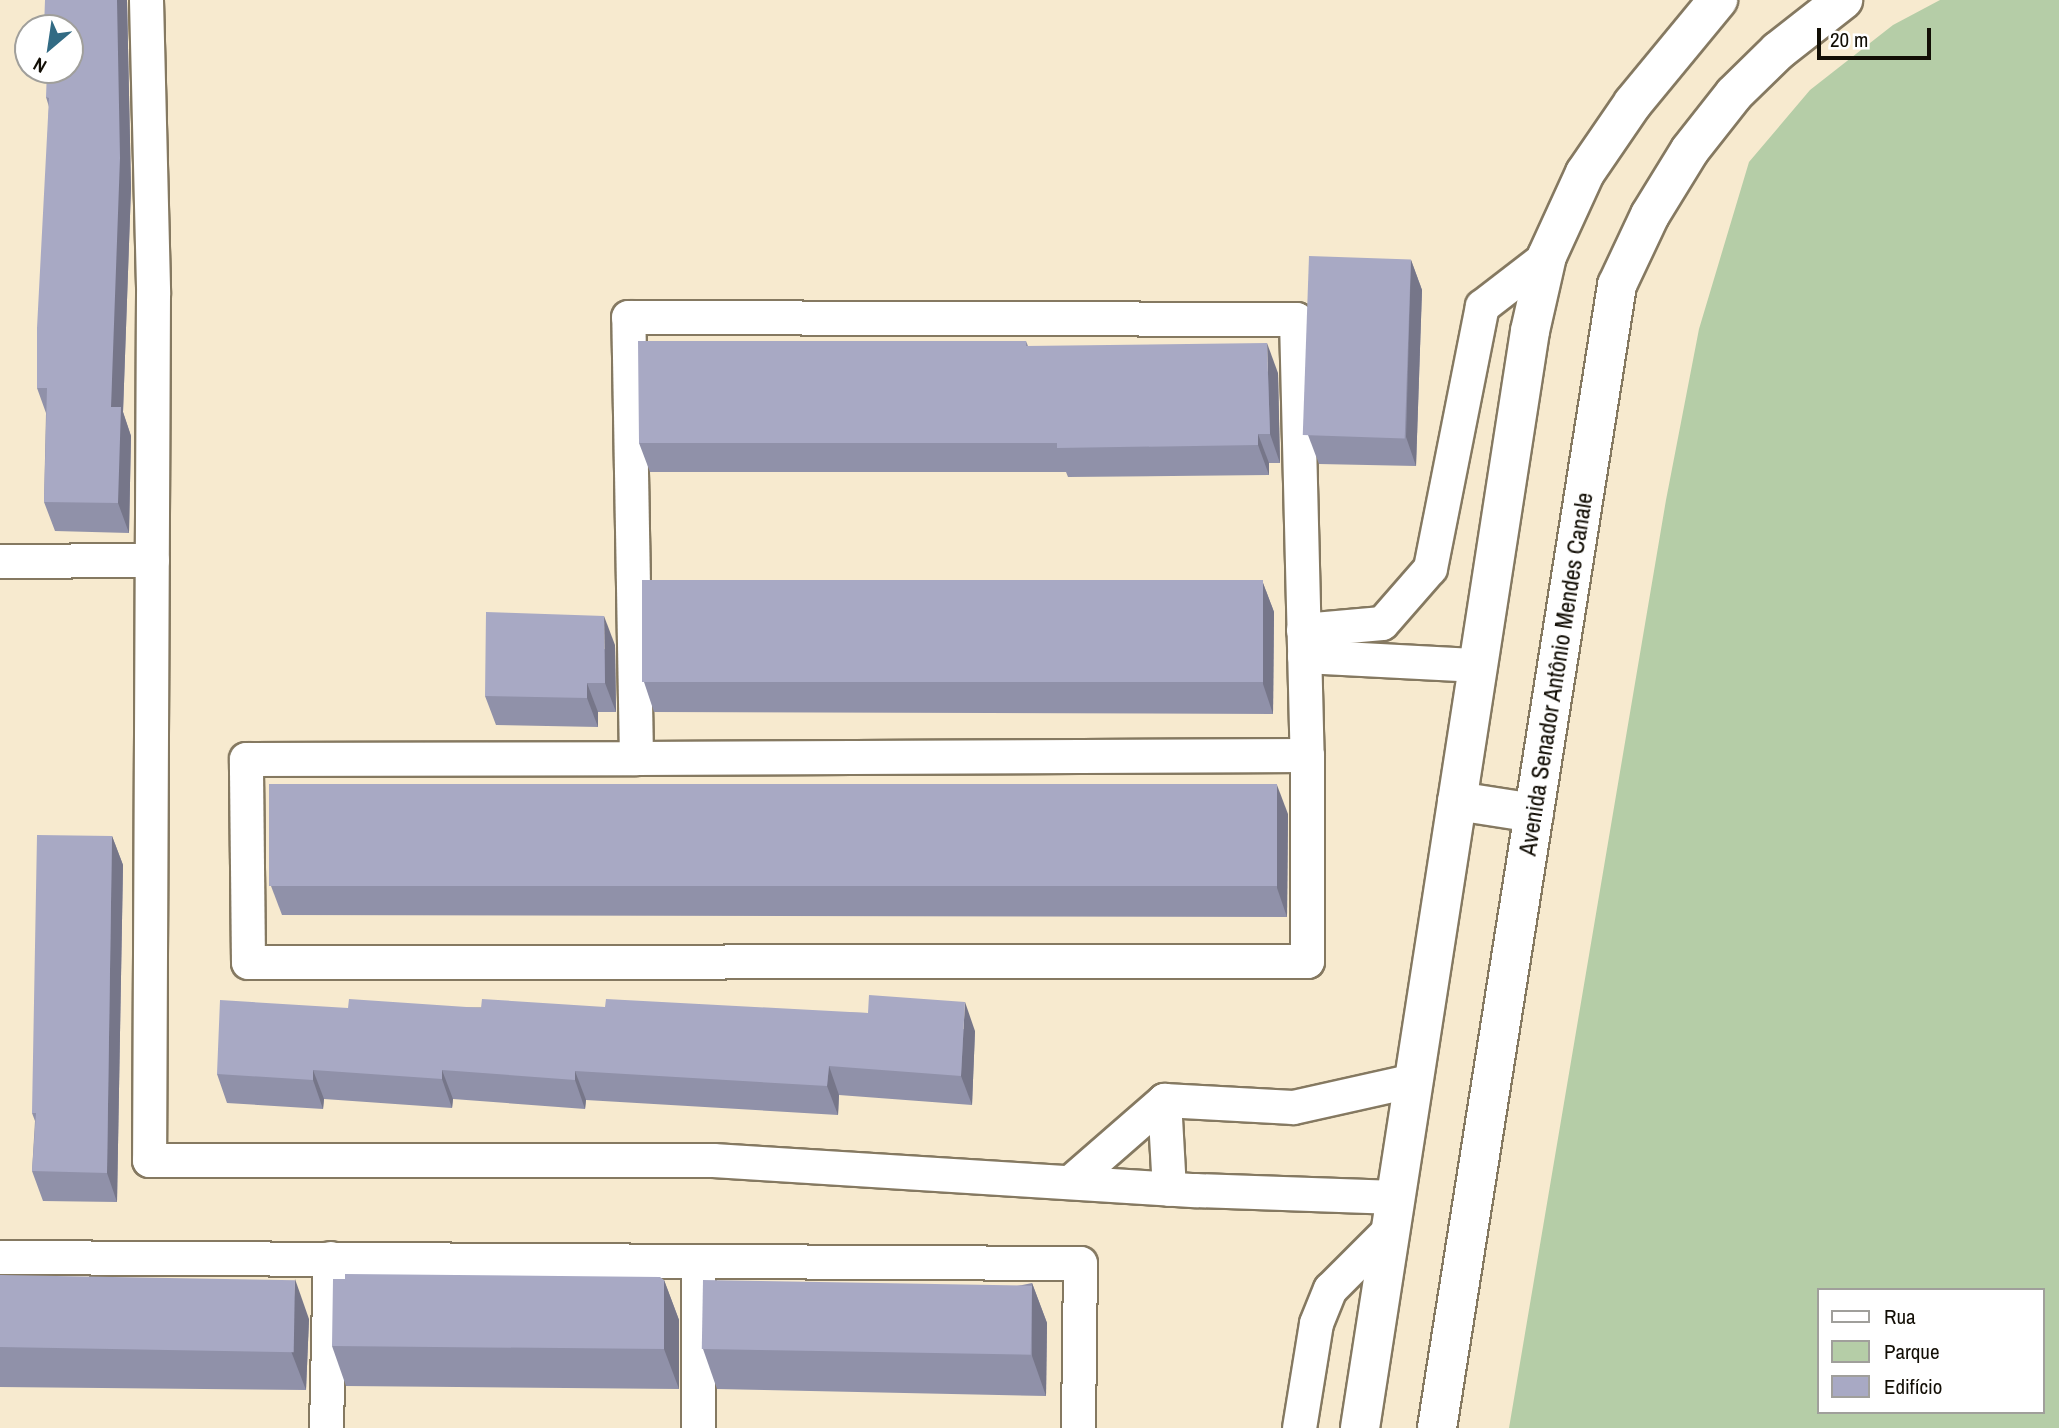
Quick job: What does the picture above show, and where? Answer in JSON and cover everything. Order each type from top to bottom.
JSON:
[{"type":"main road","points":[[1360,1428],[1530,331],[1547,256],[1599,153],[1692,27],[1718,0]]},
{"type":"main road","name":"Avenida Senador Antônio Mendes Canale","points":[[1437,1428],[1617,285],[1677,171],[1734,94],[1778,51],[1843,0]]},
{"type":"main road","points":[[1457,801],[1535,813]]},
{"type":"street","points":[[146,0],[153,294],[149,1160],[713,1160],[1169,1189],[1394,1213]]},
{"type":"street","points":[[1303,643],[1381,623],[1430,568],[1482,306],[1547,256]]},
{"type":"street","points":[[636,758],[628,317],[1296,319],[1307,755],[1307,961],[247,962],[246,759],[636,758],[1307,755]]},
{"type":"street","points":[[0,561],[152,560]]},
{"type":"street","points":[[1303,643],[1478,665]]},
{"type":"street","points":[[1070,1182],[1164,1100],[1293,1107],[1414,1080]]},
{"type":"street","points":[[1164,1100],[1169,1189]]},
{"type":"street","points":[[1299,1428],[1316,1323],[1330,1289],[1394,1213]]},
{"type":"street","points":[[0,1257],[1080,1264],[1078,1428]]},
{"type":"street","points":[[326,1428],[330,1258]]},
{"type":"street","points":[[698,1261],[698,1428]]},
{"type":"green space","points":[[1940,0],[2059,0],[2059,1428],[1509,1428],[1666,500],[1699,329],[1749,162],[1810,90],[1893,25]]},
{"type":"building","points":[[45,0],[117,0],[120,158],[111,407],[121,407],[118,503],[44,502],[47,388],[37,388],[37,328],[49,98],[46,97],[46,84],[84,84],[84,14],[44,14]]},
{"type":"building","points":[[1309,256],[1411,260],[1405,438],[1303,435]]},
{"type":"building","points":[[638,341],[1026,341],[1026,346],[1267,343],[1270,434],[1258,434],[1258,445],[1057,448],[1057,443],[639,443]]},
{"type":"building","points":[[642,580],[1263,580],[1263,682],[642,682]]},
{"type":"building","points":[[486,612],[604,616],[605,683],[587,683],[587,698],[485,696]]},
{"type":"building","points":[[269,784],[1277,784],[1277,886],[269,886]]},
{"type":"building","points":[[37,835],[112,836],[107,1173],[32,1171],[36,1113],[32,1113]]},
{"type":"building","points":[[869,995],[965,1002],[961,1076],[829,1066],[827,1086],[575,1071],[575,1080],[442,1070],[442,1079],[313,1070],[313,1080],[217,1074],[220,1000],[348,1008],[349,999],[481,1008],[482,999],[605,1007],[606,999],[868,1013]]},
{"type":"building","points":[[345,1274],[660,1277],[664,1280],[664,1349],[332,1346],[333,1279],[345,1279]]},
{"type":"building","points":[[0,1275],[295,1280],[294,1352],[0,1347]]},
{"type":"building","points":[[703,1280],[1032,1286],[1031,1355],[702,1349]]}]
